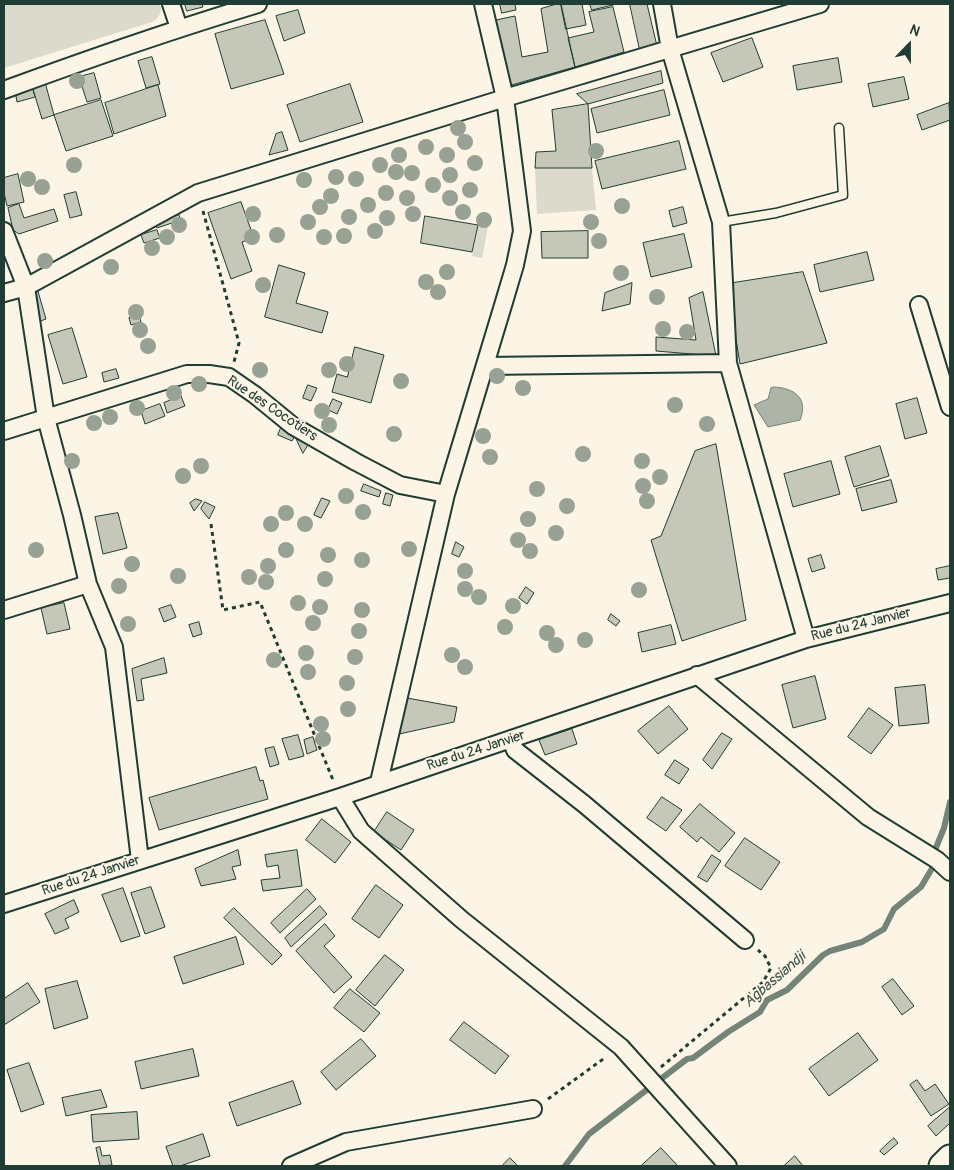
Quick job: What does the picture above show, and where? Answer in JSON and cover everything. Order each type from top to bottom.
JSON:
[{"type":"main road","points":[[942,1166],[950,1158]]},
{"type":"street","points":[[171,4],[179,28]]},
{"type":"street","points":[[4,90],[87,59],[258,4]]},
{"type":"street","points":[[379,782],[446,494],[515,265],[522,231],[505,98],[483,4]]},
{"type":"street","points":[[662,4],[670,50],[721,222],[728,363],[806,639]]},
{"type":"street","points":[[4,293],[26,287],[198,193],[505,98],[820,4]]},
{"type":"street","points":[[4,231],[26,287],[46,418],[88,584],[114,647],[140,860]]},
{"type":"street","points":[[920,305],[950,407]]},
{"type":"street","points":[[485,366],[728,363]]},
{"type":"street","name":"Rue des Cocotiers","points":[[4,431],[187,374],[209,374],[229,377],[255,395],[293,426],[400,485],[446,494]]},
{"type":"street","points":[[4,610],[88,584]]},
{"type":"street","name":"Rue du 24 Janvier","points":[[4,904],[340,797],[379,782],[806,639],[950,602]]},
{"type":"street","points":[[697,675],[868,817],[937,860],[950,872]]},
{"type":"street","points":[[511,739],[515,750],[590,809],[745,940]]},
{"type":"street","points":[[340,797],[361,831],[461,919],[621,1047],[728,1166]]},
{"type":"street","points":[[291,1166],[346,1142],[533,1109]]},
{"type":"lane","points":[[721,222],[776,213],[843,195],[839,128]]},
{"type":"path","points":[[198,193],[239,343],[229,377]]},
{"type":"path","points":[[211,524],[223,610],[260,602],[340,797]]},
{"type":"path","points":[[648,1077],[763,982],[771,968],[765,956],[745,940]]},
{"type":"path","points":[[533,1109],[621,1047]]},
{"type":"shaded area","points":[[4,4],[160,4],[161,12],[152,22],[4,68]]},
{"type":"shaded area","points":[[535,168],[592,168],[596,210],[537,214]]},
{"type":"shaded area","points":[[478,225],[488,227],[482,258],[472,256]]},
{"type":"shaded area","points":[[771,388],[788,389],[798,396],[803,406],[800,420],[768,427],[754,405],[768,399]]},
{"type":"building","points":[[185,4],[202,4],[203,7],[187,11]]},
{"type":"building","points":[[500,4],[515,4],[516,10],[502,13]]},
{"type":"building","points":[[561,4],[575,67],[508,86],[496,20],[515,16],[522,57],[548,52],[541,9]]},
{"type":"building","points":[[561,4],[582,4],[586,25],[566,29]]},
{"type":"building","points":[[590,4],[617,4],[592,10]]},
{"type":"building","points":[[630,4],[647,4],[657,46],[640,50]]},
{"type":"building","points":[[613,7],[624,52],[575,67],[568,38],[594,32],[589,12]]},
{"type":"building","points":[[298,10],[305,33],[284,41],[276,16]]},
{"type":"building","points":[[265,20],[284,74],[231,89],[215,34]]},
{"type":"building","points":[[752,38],[763,67],[723,82],[711,53]]},
{"type":"building","points":[[152,57],[160,84],[146,88],[138,61]]},
{"type":"building","points":[[838,58],[842,82],[797,90],[793,66]]},
{"type":"building","points":[[661,71],[663,83],[588,104],[577,94]]},
{"type":"building","points":[[94,73],[101,98],[87,102],[79,77]]},
{"type":"building","points":[[904,77],[909,99],[873,107],[868,84]]},
{"type":"building","points":[[45,82],[54,115],[42,119],[32,86]]},
{"type":"building","points":[[350,84],[363,122],[300,142],[287,105]]},
{"type":"building","points":[[158,85],[166,116],[114,134],[105,103]]},
{"type":"building","points":[[32,86],[35,97],[17,102],[15,91]]},
{"type":"building","points":[[664,90],[670,115],[597,133],[591,109]]},
{"type":"building","points":[[101,100],[113,136],[66,151],[54,115]]},
{"type":"building","points":[[949,103],[950,120],[922,130],[917,115]]},
{"type":"building","points":[[588,104],[592,168],[535,168],[536,152],[556,151],[552,110]]},
{"type":"building","points":[[282,132],[288,150],[269,155],[276,134]]},
{"type":"building","points":[[679,141],[686,169],[602,189],[595,161]]},
{"type":"building","points":[[18,174],[24,202],[7,206],[4,193],[4,178]]},
{"type":"building","points":[[76,192],[82,215],[70,218],[64,195]]},
{"type":"building","points":[[241,202],[254,238],[242,242],[252,271],[231,279],[208,213]]},
{"type":"building","points":[[19,204],[24,218],[54,209],[58,221],[19,234],[13,230],[8,208]]},
{"type":"building","points":[[683,207],[687,223],[673,227],[669,211]]},
{"type":"building","points":[[179,215],[181,220],[157,228],[155,223]]},
{"type":"building","points":[[425,216],[478,225],[472,252],[421,243]]},
{"type":"building","points":[[157,230],[160,238],[144,243],[141,235]]},
{"type":"building","points":[[588,231],[588,258],[542,258],[541,232]]},
{"type":"building","points":[[684,234],[692,267],[651,277],[643,243]]},
{"type":"building","points":[[867,252],[874,280],[820,292],[814,265]]},
{"type":"building","points":[[279,265],[305,273],[296,303],[328,312],[322,333],[265,317]]},
{"type":"building","points":[[803,272],[827,343],[740,364],[727,284]]},
{"type":"building","points":[[632,283],[630,304],[602,311],[605,293]]},
{"type":"building","points":[[37,288],[46,319],[38,322],[29,289]]},
{"type":"building","points":[[703,292],[716,356],[656,351],[656,337],[696,340],[689,298]]},
{"type":"building","points":[[139,315],[141,322],[131,325],[129,318]]},
{"type":"building","points":[[72,328],[87,377],[63,384],[48,335]]},
{"type":"building","points":[[355,347],[384,355],[371,403],[332,392],[337,374],[347,377]]},
{"type":"building","points":[[116,369],[119,378],[104,382],[102,373]]},
{"type":"building","points":[[308,385],[317,388],[311,401],[303,398]]},
{"type":"building","points":[[181,396],[185,406],[167,413],[164,403]]},
{"type":"building","points":[[917,398],[927,433],[905,439],[896,404]]},
{"type":"building","points":[[333,399],[342,403],[337,414],[328,410]]},
{"type":"building","points":[[160,404],[165,416],[145,424],[141,411]]},
{"type":"building","points":[[281,428],[295,436],[292,441],[278,435]]},
{"type":"building","points":[[295,436],[308,445],[303,453]]},
{"type":"building","points":[[716,444],[746,620],[682,641],[651,540],[661,536],[695,451]]},
{"type":"building","points":[[880,446],[889,476],[854,487],[845,457]]},
{"type":"building","points":[[831,461],[840,494],[793,507],[784,474]]},
{"type":"building","points":[[891,480],[897,502],[862,511],[856,489]]},
{"type":"building","points":[[364,484],[381,491],[379,497],[361,491]]},
{"type":"building","points":[[386,493],[393,495],[390,506],[383,504]]},
{"type":"building","points":[[322,498],[330,501],[321,518],[314,515]]},
{"type":"building","points":[[196,499],[202,501],[194,511],[190,503]]},
{"type":"building","points":[[205,502],[215,507],[209,519],[201,509]]},
{"type":"building","points":[[118,513],[127,548],[103,554],[95,517]]},
{"type":"building","points":[[456,542],[464,547],[459,557],[452,554]]},
{"type":"building","points":[[821,555],[825,568],[812,572],[808,559]]},
{"type":"building","points":[[950,566],[950,578],[938,580],[936,569]]},
{"type":"building","points":[[526,587],[534,593],[527,604],[519,598]]},
{"type":"building","points":[[64,603],[70,629],[47,634],[41,608]]},
{"type":"building","points":[[171,605],[176,617],[164,622],[159,609]]},
{"type":"building","points":[[611,614],[620,621],[616,626],[608,620]]},
{"type":"building","points":[[199,622],[202,634],[193,637],[189,625]]},
{"type":"building","points":[[671,625],[676,644],[642,652],[638,633]]},
{"type":"building","points":[[164,658],[167,673],[141,679],[144,700],[137,701],[132,669]]},
{"type":"building","points":[[815,676],[826,719],[793,728],[782,685]]},
{"type":"building","points":[[925,685],[929,723],[899,726],[895,688]]},
{"type":"building","points":[[407,698],[457,707],[454,722],[399,734]]},
{"type":"building","points":[[669,706],[688,729],[658,754],[638,731]]},
{"type":"building","points":[[869,708],[893,725],[871,754],[848,737]]},
{"type":"building","points":[[572,729],[577,744],[545,755],[539,740]]},
{"type":"building","points":[[722,733],[732,739],[712,769],[703,760]]},
{"type":"building","points":[[298,735],[304,756],[289,760],[282,739]]},
{"type":"building","points":[[313,737],[317,750],[307,754],[304,740]]},
{"type":"building","points":[[274,747],[279,764],[270,767],[265,749]]},
{"type":"building","points":[[675,760],[689,769],[679,784],[665,775]]},
{"type":"building","points":[[256,767],[260,781],[263,780],[268,799],[159,830],[149,798]]},
{"type":"building","points":[[662,797],[682,810],[666,831],[647,818]]},
{"type":"building","points":[[700,804],[735,833],[719,852],[701,837],[697,842],[680,827]]},
{"type":"building","points":[[387,812],[414,830],[401,850],[374,832]]},
{"type":"building","points":[[322,819],[351,842],[335,863],[306,840]]},
{"type":"building","points":[[745,838],[780,862],[761,890],[725,866]]},
{"type":"building","points":[[238,850],[241,865],[232,867],[236,879],[201,886],[195,869]]},
{"type":"building","points":[[297,850],[302,886],[263,891],[261,880],[280,878],[278,865],[267,867],[265,855]]},
{"type":"building","points":[[712,855],[721,861],[707,882],[698,877]]},
{"type":"building","points":[[376,885],[403,905],[379,938],[352,919]]},
{"type":"building","points":[[151,887],[165,927],[145,934],[131,893]]},
{"type":"building","points":[[123,888],[140,936],[121,942],[102,895]]},
{"type":"building","points":[[307,889],[316,899],[280,933],[271,923]]},
{"type":"building","points":[[74,900],[79,912],[65,919],[69,928],[55,934],[45,914]]},
{"type":"building","points":[[320,906],[327,914],[291,947],[285,938]]},
{"type":"building","points":[[234,908],[282,955],[272,965],[224,918]]},
{"type":"building","points":[[325,924],[335,936],[324,946],[352,977],[334,993],[296,951]]},
{"type":"building","points":[[236,937],[244,964],[183,984],[174,957]]},
{"type":"building","points":[[385,955],[404,970],[375,1006],[356,990]]},
{"type":"building","points":[[893,979],[914,1006],[902,1015],[882,987]]},
{"type":"building","points":[[77,981],[88,1018],[54,1029],[45,989]]},
{"type":"building","points":[[28,983],[40,1002],[4,1025],[4,999]]},
{"type":"building","points":[[350,989],[380,1013],[364,1032],[334,1008]]},
{"type":"building","points":[[464,1022],[509,1056],[495,1074],[450,1040]]},
{"type":"building","points":[[858,1033],[878,1060],[829,1096],[809,1069]]},
{"type":"building","points":[[361,1039],[376,1056],[336,1090],[321,1072]]},
{"type":"building","points":[[193,1049],[199,1076],[141,1089],[135,1062]]},
{"type":"building","points":[[29,1063],[44,1104],[21,1112],[7,1070]]},
{"type":"building","points":[[917,1080],[925,1091],[935,1084],[949,1104],[931,1116],[910,1085]]},
{"type":"building","points":[[293,1081],[301,1104],[237,1126],[229,1103]]},
{"type":"building","points":[[101,1090],[107,1107],[66,1116],[62,1098]]},
{"type":"building","points":[[950,1107],[950,1123],[936,1136],[928,1126]]},
{"type":"building","points":[[137,1112],[139,1139],[93,1142],[91,1115]]},
{"type":"building","points":[[203,1134],[210,1156],[180,1166],[173,1166],[166,1147]]},
{"type":"building","points":[[894,1138],[898,1143],[884,1155],[880,1151]]},
{"type":"building","points":[[100,1147],[102,1156],[110,1155],[112,1165],[100,1166],[96,1148]]},
{"type":"building","points":[[661,1148],[678,1166],[641,1166]]},
{"type":"building","points":[[795,1156],[803,1166],[784,1166]]},
{"type":"building","points":[[510,1158],[518,1166],[502,1166]]},
{"type":"waterway","name":"Agbassiandji","points":[[933,855],[944,828],[950,802]]},
{"type":"waterway","name":"Agbassiandji","points":[[565,1166],[589,1134],[687,1059],[693,1058],[728,1032],[760,1012],[767,1000],[787,990],[823,955],[830,951],[862,942],[884,929],[894,909],[921,887],[937,860]]}]
